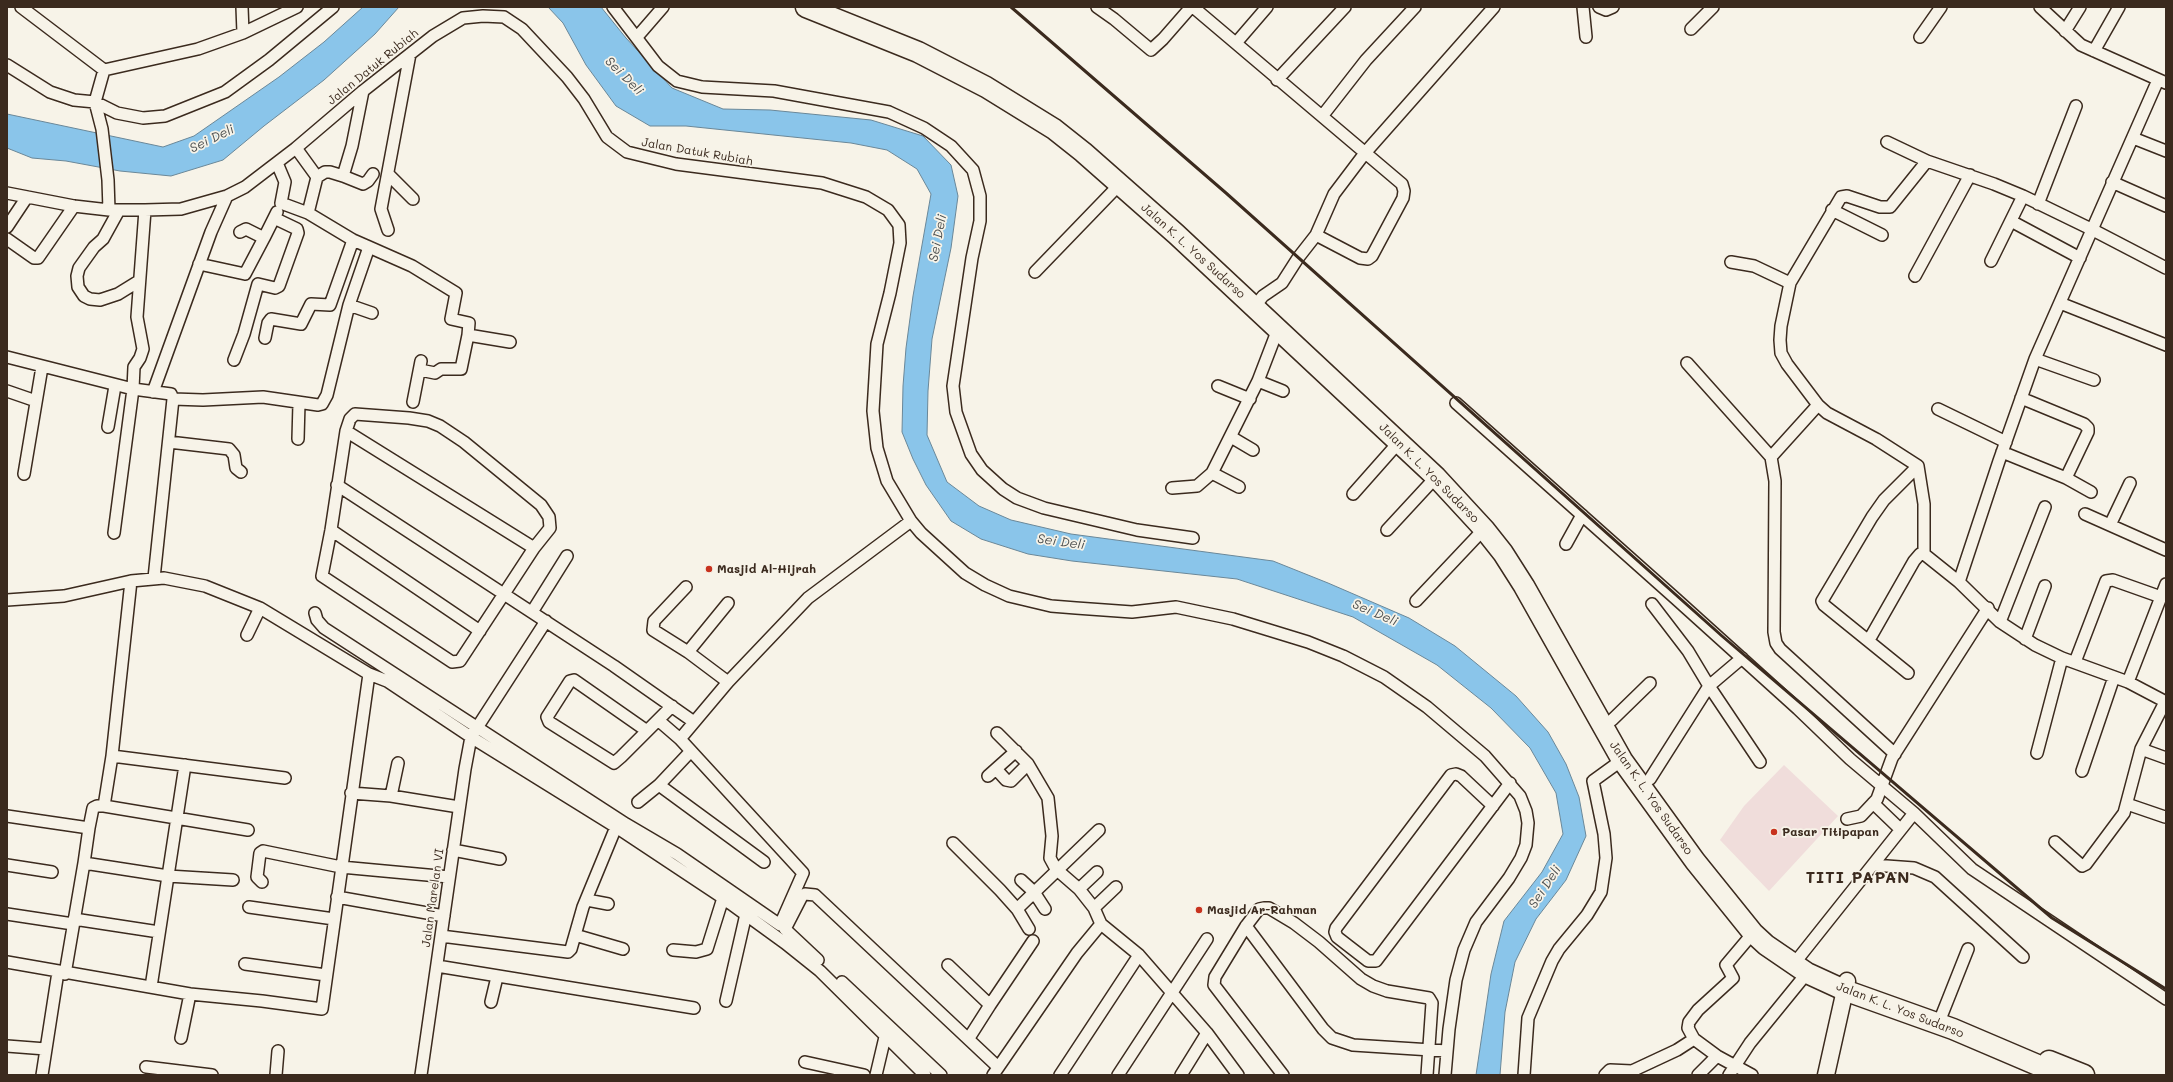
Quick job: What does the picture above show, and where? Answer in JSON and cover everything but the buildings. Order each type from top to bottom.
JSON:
[{"type":"highway","name":"Jalan K. L. Yos Sudarso","points":[[806,7],[918,52],[986,87],[1054,129],[1259,301],[1278,329],[1436,477],[1484,529],[1524,586],[1622,760],[1692,848],[1753,933],[1800,965],[1846,986],[2061,1075]]},
{"type":"highway","name":"Jalan K. L. Yos Sudarso","points":[[843,7],[916,36],[1017,92],[1073,128],[1259,301],[1464,487],[1485,511],[1512,547],[1540,590],[1612,720],[1692,848],[1800,965]]},
{"type":"highway","name":"Jalan K. L. Yos Sudarso","points":[[1846,986],[1941,1017],[2084,1075]]},
{"type":"main road","points":[[1826,1075],[1846,986]]},
{"type":"street","points":[[21,7],[104,70],[198,49],[243,33],[297,7]]},
{"type":"street","points":[[242,7],[243,33]]},
{"type":"street","points":[[7,65],[50,92],[74,100],[95,102],[117,113],[142,118],[165,116],[225,92],[246,77],[333,7]]},
{"type":"street","points":[[613,7],[658,66],[677,81],[702,87],[774,91],[889,112],[924,128],[951,146],[973,170],[980,196],[980,221],[972,258],[953,386],[956,412],[971,454],[982,470],[1003,489],[1018,498],[1044,508],[1137,530],[1193,538]]},
{"type":"street","points":[[637,38],[662,7]]},
{"type":"street","points":[[1097,7],[1114,19],[1151,50],[1192,7],[1236,43],[1277,80],[1323,115],[1365,153],[1393,174],[1402,184],[1404,191],[1399,207],[1372,256],[1368,259],[1360,258],[1316,235]]},
{"type":"street","points":[[1236,43],[1267,7]]},
{"type":"street","points":[[1277,80],[1345,7]]},
{"type":"street","points":[[1323,115],[1366,60],[1415,7]]},
{"type":"street","points":[[1259,301],[1282,283],[1298,258],[1316,235],[1334,194],[1365,153],[1494,7]]},
{"type":"street","points":[[1583,7],[1586,37]]},
{"type":"street","points":[[1599,7],[1606,10],[1613,7]]},
{"type":"street","points":[[1691,30],[1713,7]]},
{"type":"street","points":[[1920,37],[1941,7]]},
{"type":"street","points":[[1959,582],[2035,359],[2093,230],[2112,182],[2162,81],[2081,45],[2040,7]]},
{"type":"street","points":[[2065,31],[2080,7]]},
{"type":"street","points":[[2094,51],[2119,7]]},
{"type":"street","name":"Jalan Datuk Rubiah","points":[[7,193],[74,206],[114,210],[182,209],[227,196],[245,187],[277,163],[362,91],[433,36],[463,18],[483,16],[504,17],[522,29],[538,44],[567,77],[584,100],[607,137],[627,152],[676,164],[822,183],[866,197],[888,210],[899,225],[900,243],[890,293],[877,344],[873,411],[877,448],[887,481],[911,522],[921,533],[965,573],[985,585],[1009,596],[1051,606],[1132,612],[1176,607],[1233,618],[1308,642],[1343,656],[1384,677],[1427,707],[1485,756],[1520,796],[1526,811],[1528,829],[1526,845],[1521,858],[1509,878],[1476,922],[1464,950],[1456,980],[1445,1075]]},
{"type":"street","points":[[388,230],[381,209],[389,175],[410,54]]},
{"type":"street","points":[[104,70],[95,102],[102,130],[108,180],[114,210],[103,239],[94,247],[79,268],[77,276],[78,287],[84,296],[90,299],[100,300],[118,294],[139,281]]},
{"type":"street","points":[[343,176],[352,146],[362,91]]},
{"type":"street","points":[[2038,204],[2076,106]]},
{"type":"street","points":[[2133,138],[2166,151]]},
{"type":"street","points":[[1887,142],[1927,161],[2023,196],[2166,268]]},
{"type":"street","points":[[296,148],[317,177]]},
{"type":"street","points":[[1924,554],[1924,504],[1918,466],[1876,439],[1827,413],[1818,405],[1787,364],[1781,353],[1780,340],[1781,326],[1790,283],[1841,197],[1847,196],[1880,207],[1890,207],[1927,161]]},
{"type":"street","points":[[199,264],[245,274],[281,203],[285,182],[277,163]]},
{"type":"street","points":[[308,213],[317,177],[325,172],[343,176],[363,184],[368,181],[373,174]]},
{"type":"street","points":[[389,175],[412,199]]},
{"type":"street","points":[[1915,276],[1970,176]]},
{"type":"street","points":[[2112,182],[2166,206]]},
{"type":"street","points":[[1035,272],[1119,185]]},
{"type":"street","points":[[153,392],[199,264],[227,196]]},
{"type":"street","points":[[1991,261],[2023,196]]},
{"type":"street","points":[[7,227],[26,197]]},
{"type":"street","points":[[281,203],[308,213],[353,240],[412,266],[456,293],[451,319],[469,323],[461,369],[441,369],[435,373],[421,366],[413,402]]},
{"type":"street","points":[[7,239],[34,258],[38,258],[74,206]]},
{"type":"street","points":[[114,533],[133,389],[134,366],[140,358],[143,350],[137,317],[145,210]]},
{"type":"street","points":[[1832,210],[1882,235]]},
{"type":"street","points":[[234,360],[244,334],[258,284],[275,288],[279,286],[298,233],[298,228],[274,218]]},
{"type":"street","points":[[2011,221],[2080,258]]},
{"type":"street","points":[[240,232],[246,229],[264,238]]},
{"type":"street","points":[[265,338],[268,323],[271,319],[301,324],[311,304],[330,305],[353,240]]},
{"type":"street","points":[[173,399],[203,400],[263,397],[318,405],[325,400],[349,304],[369,246]]},
{"type":"street","points":[[1731,262],[1754,266],[1790,283]]},
{"type":"street","points":[[2060,303],[2166,345]]},
{"type":"street","points":[[349,304],[372,313]]},
{"type":"street","points":[[1172,488],[1197,486],[1212,473],[1250,399],[1278,329]]},
{"type":"street","points":[[468,335],[510,342]]},
{"type":"street","points":[[7,357],[116,386],[171,394],[173,399],[154,578]]},
{"type":"street","points":[[2035,359],[2094,380]]},
{"type":"street","points":[[1687,363],[1770,457],[1775,481],[1774,632],[1776,643],[1780,649],[1895,754]]},
{"type":"street","points":[[24,474],[42,367]]},
{"type":"street","points":[[1258,381],[1283,391]]},
{"type":"street","points":[[108,427],[116,386]]},
{"type":"street","points":[[1218,386],[1250,399]]},
{"type":"street","points":[[7,391],[36,401]]},
{"type":"street","points":[[2022,398],[2084,424],[2088,428],[2088,432],[2066,478]]},
{"type":"street","points":[[298,440],[299,403]]},
{"type":"street","points":[[1456,403],[1742,658],[1882,787],[1914,813],[1972,869],[2166,999]]},
{"type":"street","points":[[1770,457],[1818,405]]},
{"type":"street","points":[[1938,409],[2004,447],[2091,492]]},
{"type":"street","points":[[355,414],[409,418],[428,421],[440,426],[464,442],[541,504],[549,517],[550,528],[534,548],[460,661],[452,662],[322,576],[331,530],[346,431],[350,419],[355,414]]},
{"type":"street","points":[[346,431],[534,548]]},
{"type":"street","points":[[1231,437],[1253,450]]},
{"type":"street","points":[[169,442],[229,449],[234,455],[236,468],[241,472]]},
{"type":"street","points":[[1353,494],[1399,442]]},
{"type":"street","points":[[1908,673],[1824,605],[1823,597],[1880,505],[1918,466]]},
{"type":"street","points":[[1212,473],[1239,487]]},
{"type":"street","points":[[1387,530],[1436,477]]},
{"type":"street","points":[[2110,525],[2130,483]]},
{"type":"street","points":[[337,484],[504,595],[546,621],[694,722]]},
{"type":"street","points":[[2000,622],[2045,507]]},
{"type":"street","points":[[2085,514],[2166,550]]},
{"type":"street","points":[[1566,544],[1582,515]]},
{"type":"street","points":[[680,739],[728,682],[808,598],[911,522]]},
{"type":"street","points":[[1416,601],[1484,529]]},
{"type":"street","points":[[331,530],[480,631]]},
{"type":"street","points":[[1869,640],[1914,560],[1920,554],[1924,554]]},
{"type":"street","points":[[1924,554],[1959,582],[1988,608],[2000,622],[2025,639],[2062,658],[2128,682],[2166,702],[2141,749],[2124,813],[2084,866],[2055,842]]},
{"type":"street","points":[[532,612],[567,556]]},
{"type":"street","points":[[7,600],[64,596],[131,581],[154,578],[190,582],[224,593],[260,608],[369,674],[387,681],[471,737],[616,827],[746,914],[820,971],[925,1075]]},
{"type":"street","points":[[2075,662],[2106,581],[2113,580],[2161,597]]},
{"type":"street","points":[[104,806],[112,756],[131,581]]},
{"type":"street","points":[[2128,682],[2166,584]]},
{"type":"street","points":[[2025,639],[2045,586]]},
{"type":"street","points":[[686,587],[653,624],[656,633],[688,652],[728,682]]},
{"type":"street","points":[[688,652],[728,603]]},
{"type":"street","points":[[1652,604],[1688,651],[1709,686],[1760,762]]},
{"type":"street","points":[[247,635],[260,608]]},
{"type":"street","points":[[1847,819],[1861,816],[1873,803],[1882,787],[1886,770],[1895,754],[1988,608]]},
{"type":"street","points":[[316,613],[317,620],[324,628],[626,824],[678,854],[780,925],[803,874],[680,739],[658,720]]},
{"type":"street","name":"Jalan Marelan VI","points":[[421,1075],[459,807],[471,737],[546,621]]},
{"type":"street","points":[[1650,779],[1709,686],[1742,658]]},
{"type":"street","points":[[2037,753],[2062,658]]},
{"type":"street","points":[[7,962],[62,973],[190,994],[322,1009],[351,793],[369,674]]},
{"type":"street","points":[[2082,771],[2114,677]]},
{"type":"street","points":[[647,731],[574,680],[570,681],[547,717],[549,722],[614,763],[647,731],[672,706]]},
{"type":"street","points":[[1612,720],[1650,683]]},
{"type":"street","points":[[997,733],[1028,764],[1048,798],[1052,836],[1050,858],[1056,869],[1079,889],[1094,908],[1101,924],[1139,954],[1207,1033],[1238,1075]]},
{"type":"street","points":[[2141,749],[2166,758]]},
{"type":"street","points":[[638,802],[659,785],[691,751]]},
{"type":"street","points":[[1016,751],[992,772],[1006,780],[1011,781],[1028,764]]},
{"type":"street","points":[[112,756],[285,778]]},
{"type":"street","points":[[1524,1075],[1528,1018],[1537,1000],[1552,961],[1559,949],[1587,915],[1601,892],[1606,858],[1605,840],[1592,781],[1622,760]]},
{"type":"street","points":[[392,796],[398,763]]},
{"type":"street","points":[[151,987],[185,765]]},
{"type":"street","points":[[1492,806],[1461,776],[1456,774],[1451,775],[1336,928],[1336,937],[1368,961],[1376,961],[1510,783]]},
{"type":"street","points":[[659,785],[764,862]]},
{"type":"street","points":[[351,793],[392,796],[459,807]]},
{"type":"street","points":[[1873,803],[1900,830]]},
{"type":"street","points":[[2127,804],[2165,817]]},
{"type":"street","points":[[42,1075],[73,921],[93,808],[97,806],[104,806],[248,830]]},
{"type":"street","points":[[1732,1071],[1800,965],[1873,865],[1914,813]]},
{"type":"street","points":[[7,816],[89,828]]},
{"type":"street","points":[[441,936],[562,953],[568,952],[571,949],[587,900],[616,827]]},
{"type":"street","points":[[1017,909],[1056,869],[1099,830]]},
{"type":"street","points":[[953,843],[990,879],[1017,909],[1029,929]]},
{"type":"street","points":[[453,850],[500,859]]},
{"type":"street","points":[[262,882],[257,877],[260,853],[263,851],[341,867],[449,877]]},
{"type":"street","points":[[84,863],[168,876],[233,880]]},
{"type":"street","points":[[7,865],[52,872]]},
{"type":"street","points":[[1873,865],[1914,868],[1935,877],[2023,957]]},
{"type":"street","points":[[1079,889],[1097,872]]},
{"type":"street","points":[[1021,880],[1034,892],[1045,909]]},
{"type":"street","points":[[1094,908],[1116,887]]},
{"type":"street","points":[[941,1075],[785,929],[802,896],[805,894],[814,895],[969,1038],[995,1071],[1077,953],[1101,924]]},
{"type":"street","points":[[337,897],[444,916]]},
{"type":"street","points":[[673,950],[696,952],[707,949],[723,898]]},
{"type":"street","points":[[587,900],[608,904]]},
{"type":"street","points":[[249,907],[334,919]]},
{"type":"street","points":[[1283,1075],[1214,985],[1215,977],[1246,926],[1259,909],[1269,908],[1320,942],[1348,969],[1373,986],[1401,994],[1427,996],[1432,1003],[1427,1075]]},
{"type":"street","points":[[7,914],[159,932]]},
{"type":"street","points":[[726,1001],[746,914]]},
{"type":"street","points":[[1246,926],[1323,1029],[1332,1038],[1353,1045],[1428,1051],[1447,1051]]},
{"type":"street","points":[[1752,1075],[1732,1071],[1717,1056],[1694,1039],[1689,1031],[1689,1022],[1707,1002],[1733,978],[1726,965],[1753,933]]},
{"type":"street","points":[[575,935],[622,949]]},
{"type":"street","points":[[1118,1075],[1207,939]]},
{"type":"street","points":[[969,1038],[1033,941]]},
{"type":"street","points":[[1941,1017],[1968,949]]},
{"type":"street","points":[[1060,1075],[1139,954]]},
{"type":"street","points":[[245,964],[326,975]]},
{"type":"street","points":[[948,965],[990,1005]]},
{"type":"street","points":[[437,966],[694,1008]]},
{"type":"street","points":[[491,1002],[497,977]]},
{"type":"street","points":[[181,1038],[190,994]]},
{"type":"street","points":[[1181,1075],[1207,1033]]},
{"type":"street","points":[[876,1075],[886,1037]]},
{"type":"street","points":[[1604,1075],[1610,1070],[1632,1071],[1677,1050],[1694,1039]]},
{"type":"street","points":[[7,1046],[46,1050]]},
{"type":"street","points":[[276,1075],[278,1051]]},
{"type":"street","points":[[1698,1075],[1717,1056]]},
{"type":"street","points":[[805,1062],[864,1075]]},
{"type":"street","points":[[146,1067],[212,1075]]},
{"type":"shaded area","name":"Pasar Titipapan","points":[[1784,765],[1838,816],[1769,891],[1720,840],[1744,806]]},
{"type":"water","name":"Sei Deli","points":[[363,7],[399,7],[375,34],[324,80],[223,160],[171,176],[120,171],[66,161],[32,158],[7,148],[7,114],[163,147],[194,136],[279,77],[324,42]]},
{"type":"water","name":"Sei Deli","points":[[548,7],[601,7],[626,38],[672,88],[723,109],[770,110],[871,120],[923,136],[951,165],[958,196],[951,248],[932,339],[928,391],[927,435],[947,482],[979,506],[1011,520],[1071,534],[1273,561],[1409,618],[1455,646],[1516,696],[1548,732],[1566,764],[1579,797],[1586,836],[1566,880],[1536,919],[1515,962],[1505,1012],[1500,1075],[1476,1075],[1491,974],[1504,921],[1542,872],[1563,834],[1556,793],[1530,748],[1491,708],[1437,665],[1353,617],[1237,579],[1072,561],[1028,554],[981,539],[951,521],[926,485],[902,432],[906,348],[913,296],[931,194],[917,169],[887,150],[851,143],[686,126],[650,126],[616,106],[586,65],[563,23]]},
{"type":"railway","points":[[1011,7],[1226,193],[1722,636],[2052,918],[2166,989]]},
{"type":"place","name":"Masjid Al-Hijrah","points":[[709,569]]},
{"type":"place","name":"Pasar Titipapan","points":[[1774,832]]},
{"type":"place","name":"Masjid Ar-Rahman","points":[[1199,910]]},
{"type":"district","name":"TITI PAPAN","points":[[1858,878]]}]
